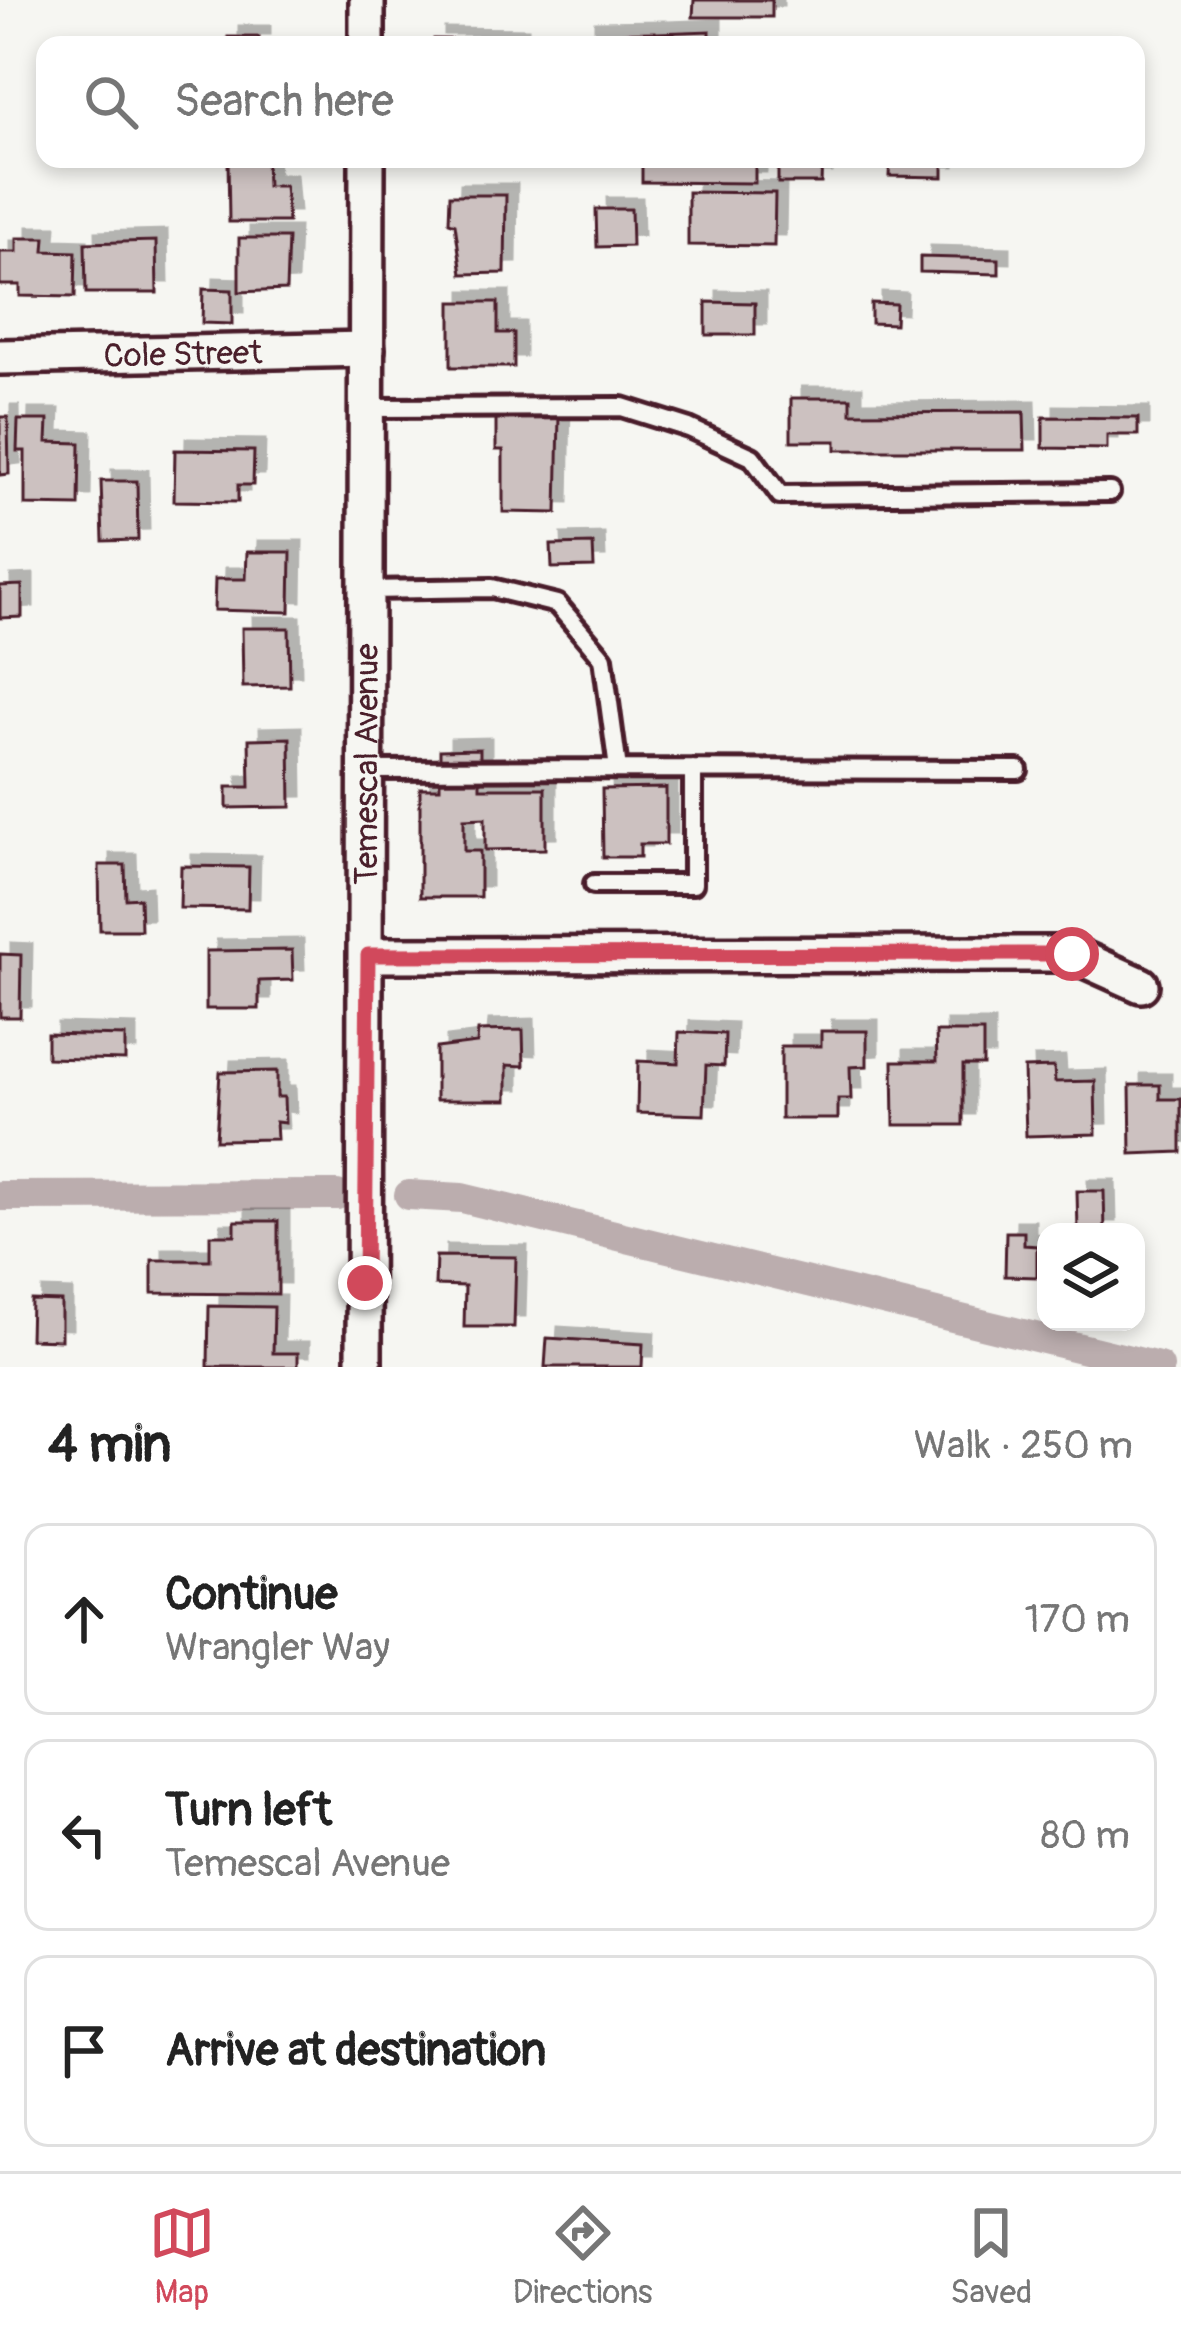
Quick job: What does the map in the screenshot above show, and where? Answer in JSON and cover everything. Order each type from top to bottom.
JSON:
[{"type":"street","points":[[367,0],[367,36]]},
{"type":"street","name":"Temescal Avenue","points":[[364,1367],[367,168]]},
{"type":"street","name":"Cole Street","points":[[0,357],[367,349]]},
{"type":"street","points":[[368,955],[1072,954],[1141,985]]},
{"type":"lane","points":[[367,408],[622,407],[689,428],[752,457],[780,495],[1109,492]]},
{"type":"lane","points":[[368,590],[492,588],[557,604],[603,658],[618,769]]},
{"type":"lane","points":[[594,884],[693,884],[693,769]]},
{"type":"lane","points":[[368,770],[1018,770]]},
{"type":"building","points":[[694,0],[772,0],[772,17],[693,17]]},
{"type":"building","points":[[710,31],[710,36],[658,36]]},
{"type":"building","points":[[655,32],[655,36],[584,36]]},
{"type":"building","points":[[228,168],[266,168],[267,186],[285,186],[288,222],[229,222]]},
{"type":"building","points":[[642,168],[755,168],[755,183],[642,182]]},
{"type":"building","points":[[778,168],[822,168],[821,183],[778,183]]},
{"type":"building","points":[[889,168],[943,168],[943,177],[889,176]]},
{"type":"building","points":[[688,192],[775,193],[774,246],[688,245]]},
{"type":"building","points":[[450,195],[506,195],[505,273],[462,274],[455,224],[449,222]]},
{"type":"building","points":[[596,209],[631,209],[632,246],[597,247]]},
{"type":"building","points":[[17,238],[45,238],[44,251],[76,252],[75,297],[20,296],[20,285],[0,285],[0,252],[17,252]]},
{"type":"building","points":[[239,238],[288,238],[286,290],[239,292]]},
{"type":"building","points":[[156,241],[157,293],[86,293],[85,243]]},
{"type":"building","points":[[920,257],[999,259],[999,274],[920,272]]},
{"type":"building","points":[[203,289],[232,290],[232,324],[202,323]]},
{"type":"building","points":[[451,302],[498,302],[498,333],[514,333],[514,367],[451,367]]},
{"type":"building","points":[[706,302],[755,303],[755,335],[706,335]]},
{"type":"building","points":[[871,303],[896,304],[895,324],[871,323]]},
{"type":"building","points":[[791,398],[851,398],[851,413],[1024,412],[1025,450],[836,450],[836,441],[791,441]]},
{"type":"building","points":[[496,413],[559,414],[557,513],[503,512],[503,450],[496,450]]},
{"type":"building","points":[[0,417],[8,417],[9,474],[0,475]]},
{"type":"building","points":[[1043,417],[1138,418],[1138,435],[1107,435],[1107,449],[1043,448]]},
{"type":"building","points":[[18,420],[48,420],[47,442],[80,443],[79,506],[25,505],[25,451],[17,451]]},
{"type":"building","points":[[175,450],[254,451],[253,485],[238,485],[238,502],[174,501]]},
{"type":"building","points":[[101,481],[137,481],[138,540],[103,541]]},
{"type":"building","points":[[593,544],[594,567],[552,568],[551,545]]},
{"type":"building","points":[[247,552],[291,552],[290,612],[214,610],[215,579],[246,579]]},
{"type":"building","points":[[22,585],[22,617],[0,618],[0,586]]},
{"type":"building","points":[[242,628],[289,628],[290,686],[243,687]]},
{"type":"building","points":[[290,738],[291,807],[227,808],[227,787],[250,787],[249,739]]},
{"type":"building","points":[[480,749],[480,788],[545,788],[545,849],[485,850],[485,818],[464,819],[464,851],[480,851],[480,897],[420,897],[420,788],[440,788],[440,750]]},
{"type":"building","points":[[666,788],[666,844],[640,844],[640,857],[603,857],[602,789]]},
{"type":"building","points":[[99,865],[125,865],[126,899],[140,898],[141,930],[100,930]]},
{"type":"building","points":[[181,866],[249,867],[248,909],[180,908]]},
{"type":"building","points":[[292,950],[293,980],[259,981],[259,1009],[206,1009],[206,951]]},
{"type":"building","points":[[0,954],[21,955],[20,1017],[0,1017]]},
{"type":"building","points":[[523,1030],[524,1066],[507,1065],[507,1100],[436,1100],[436,1048],[477,1043],[478,1031]]},
{"type":"building","points":[[821,1031],[867,1031],[867,1066],[850,1067],[851,1099],[838,1099],[838,1119],[781,1119],[781,1046],[821,1046]]},
{"type":"building","points":[[679,1032],[725,1034],[724,1066],[706,1065],[704,1115],[637,1113],[638,1061],[678,1063]]},
{"type":"building","points":[[936,1032],[983,1032],[983,1065],[963,1065],[963,1125],[894,1125],[893,1061],[937,1061]]},
{"type":"building","points":[[47,1034],[125,1036],[125,1060],[47,1058]]},
{"type":"building","points":[[1054,1067],[1055,1082],[1095,1081],[1096,1134],[1026,1136],[1024,1068]]},
{"type":"building","points":[[277,1071],[277,1097],[284,1097],[285,1123],[276,1122],[277,1139],[216,1140],[220,1072]]},
{"type":"building","points":[[1130,1085],[1160,1085],[1160,1099],[1181,1099],[1181,1152],[1131,1154]]},
{"type":"building","points":[[1077,1191],[1104,1191],[1105,1223],[1078,1223]]},
{"type":"building","points":[[235,1221],[278,1221],[278,1294],[152,1293],[152,1260],[210,1260],[210,1235],[235,1235]]},
{"type":"building","points":[[1006,1232],[1024,1232],[1024,1245],[1037,1246],[1037,1277],[1005,1276]]},
{"type":"building","points":[[436,1256],[516,1257],[514,1327],[464,1327],[465,1286],[435,1285]]},
{"type":"building","points":[[31,1300],[61,1301],[61,1340],[30,1339]]},
{"type":"building","points":[[209,1306],[274,1307],[273,1353],[298,1353],[298,1367],[208,1367]]},
{"type":"building","points":[[547,1338],[643,1344],[642,1367],[545,1367]]},
{"type":"waterway","points":[[0,1196],[337,1195]]},
{"type":"waterway","points":[[409,1195],[462,1198],[1159,1367]]},
{"type":"route","points":[[365,1283],[368,955],[1072,954]]}]
